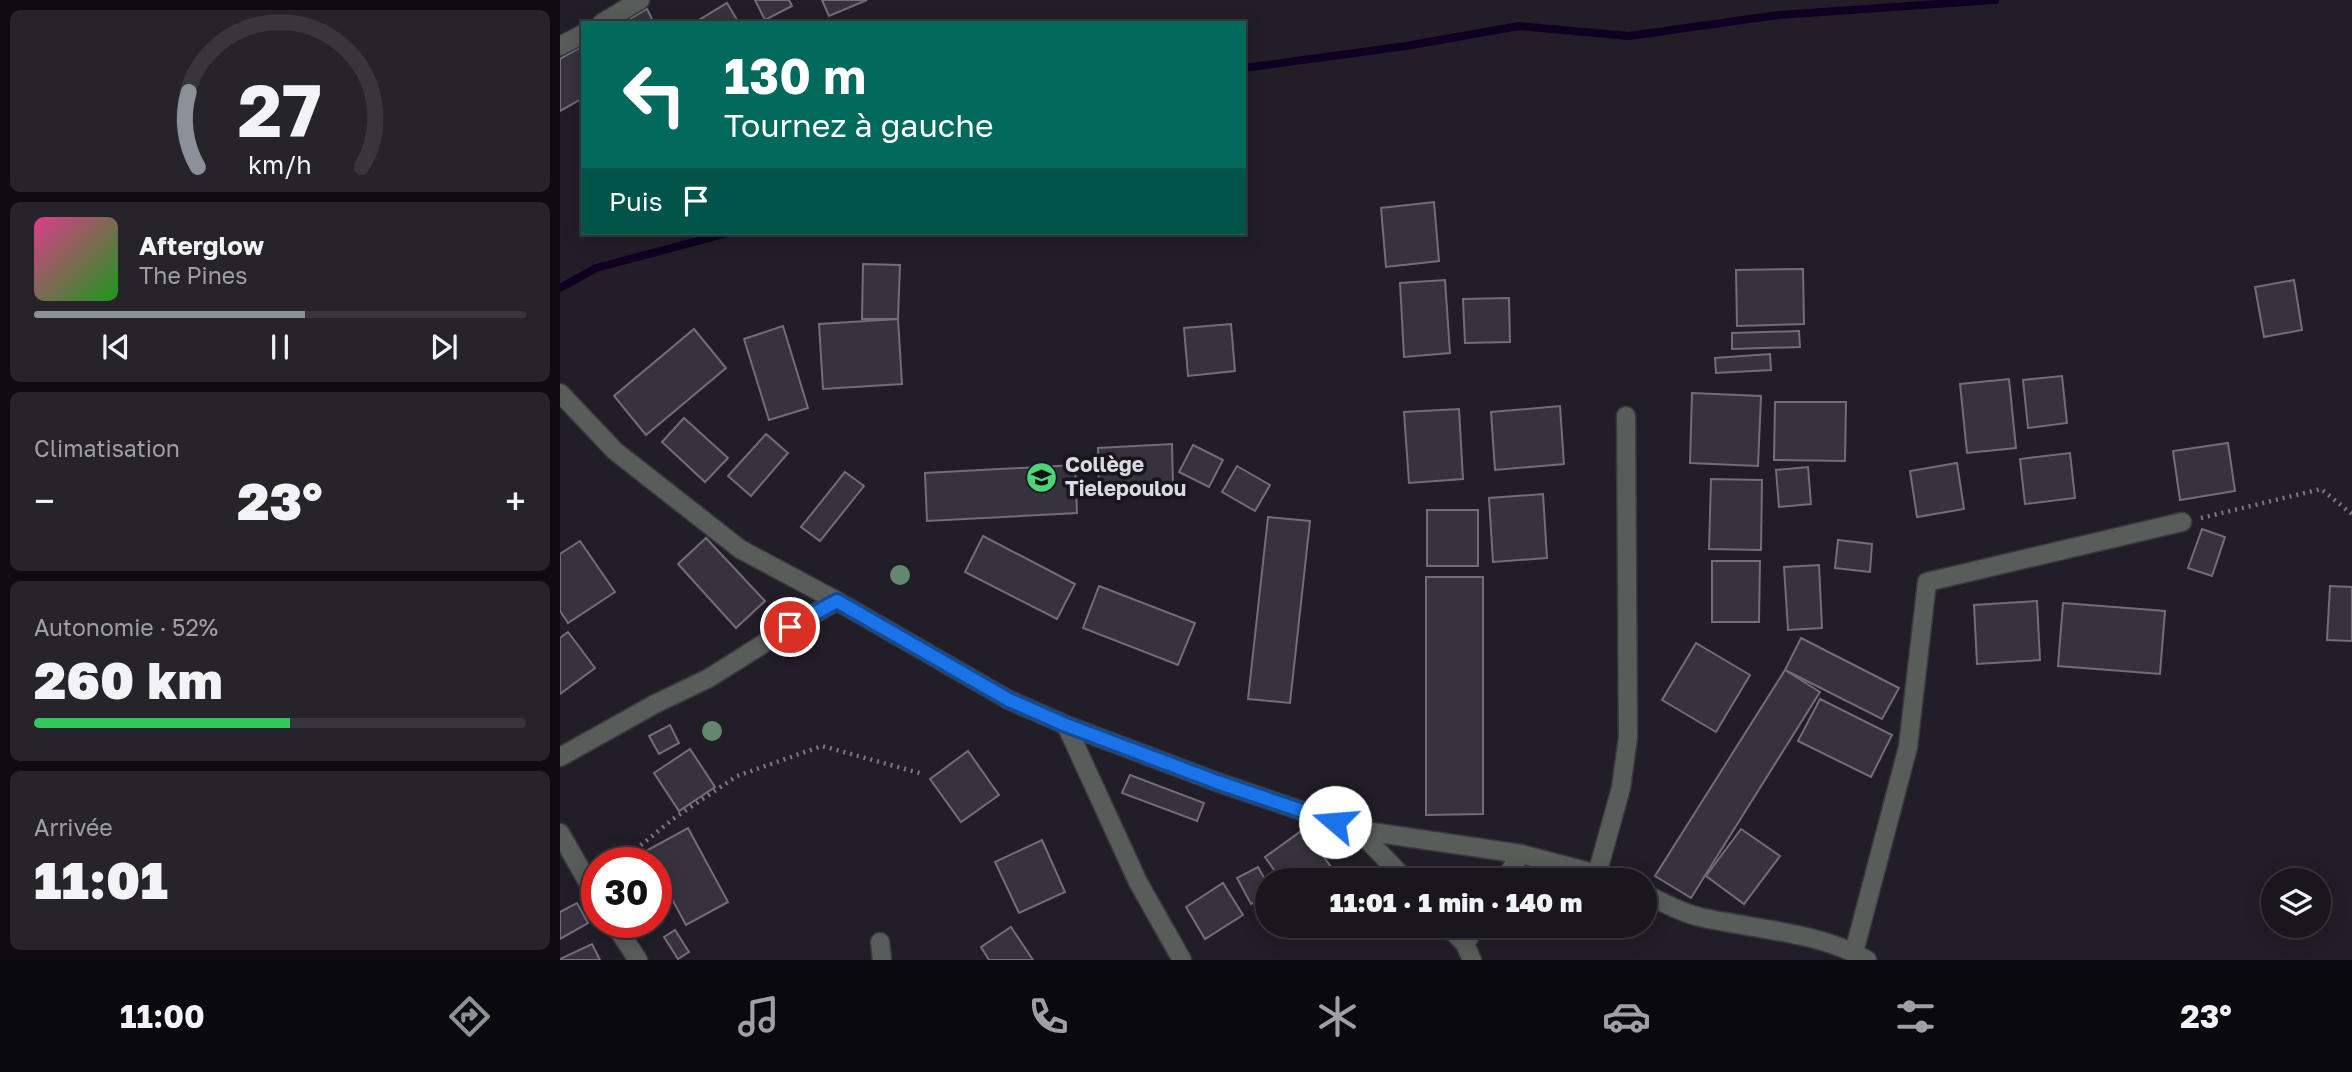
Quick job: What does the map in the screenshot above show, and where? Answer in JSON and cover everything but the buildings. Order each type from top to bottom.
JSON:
[{"type":"street","points":[[605,21],[640,0]]},
{"type":"street","points":[[560,46],[581,35]]},
{"type":"street","points":[[560,393],[615,451],[740,549],[837,601],[1009,700],[1066,725],[1217,782],[1359,830],[1521,854],[1572,868]]},
{"type":"street","points":[[1607,868],[1628,737],[1626,416]]},
{"type":"street","points":[[1657,899],[1697,917],[1781,931],[1861,956],[1908,747],[1927,582],[2182,522]]},
{"type":"street","points":[[560,757],[655,704],[709,678],[837,601]]},
{"type":"street","points":[[1066,725],[1138,882],[1182,960]]},
{"type":"street","points":[[1359,830],[1394,868]]},
{"type":"street","points":[[560,833],[581,870]]},
{"type":"street","points":[[1512,868],[1521,854]]},
{"type":"street","points":[[624,938],[638,960]]},
{"type":"street","points":[[1457,938],[1468,952]]},
{"type":"path","points":[[2182,522],[2320,489],[2352,514]]},
{"type":"path","points":[[639,847],[673,819],[737,776],[822,746],[923,774]]},
{"type":"waterway","points":[[1246,68],[1406,46],[1519,26],[1629,36],[1778,15],[1995,0]]},
{"type":"waterway","points":[[560,288],[596,268],[720,235]]},
{"type":"place","name":"Collège Tielepoulou","points":[[1042,477]]},
{"type":"route","points":[[790,627],[837,601],[1009,700],[1066,725],[1217,782],[1335,822]]}]
